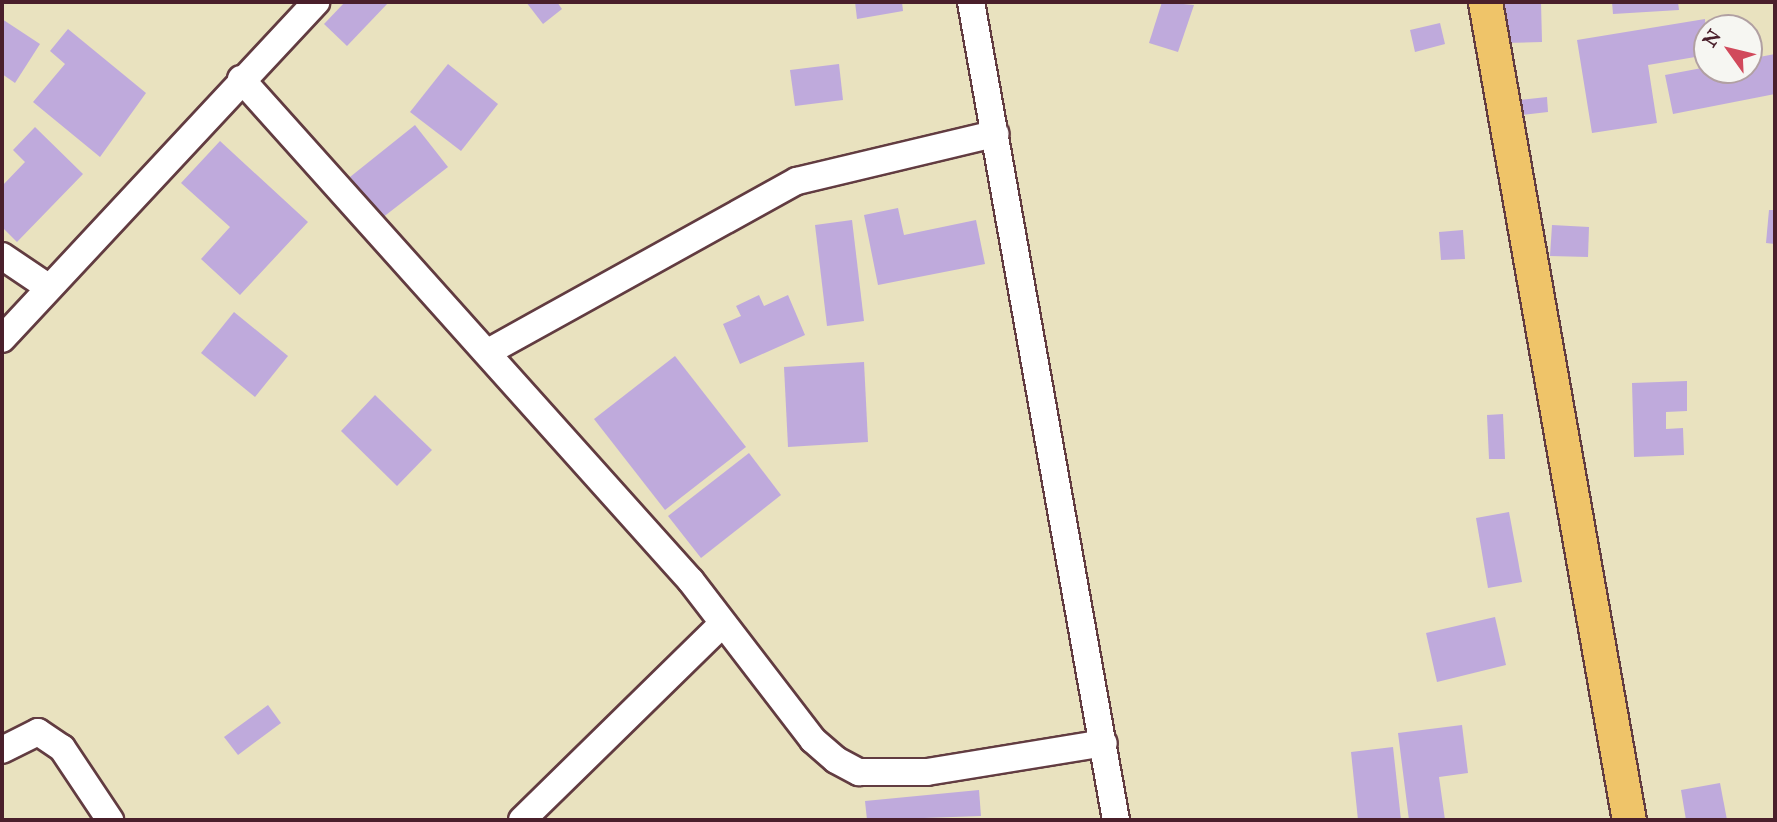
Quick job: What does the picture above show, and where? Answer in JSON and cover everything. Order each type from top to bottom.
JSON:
[{"type":"main road","points":[[1485,2],[1629,820]]},
{"type":"street","points":[[2,339],[241,79],[316,2]]},
{"type":"street","points":[[971,2],[1116,820]]},
{"type":"street","points":[[241,79],[488,352],[722,624],[813,740],[859,772],[927,772],[1104,743]]},
{"type":"street","points":[[488,352],[797,181],[995,134]]},
{"type":"street","points":[[2,256],[48,287]]},
{"type":"street","points":[[522,820],[722,624]]},
{"type":"street","points":[[2,750],[38,732],[62,748],[110,820]]},
{"type":"building","points":[[345,2],[389,2],[347,46],[324,24]]},
{"type":"building","points":[[526,2],[557,2],[562,9],[543,24]]},
{"type":"building","points":[[855,2],[902,2],[903,11],[857,19]]},
{"type":"building","points":[[1162,2],[1194,5],[1178,52],[1149,43]]},
{"type":"building","points":[[1503,2],[1541,2],[1542,42],[1504,43]]},
{"type":"building","points":[[1612,2],[1678,2],[1679,10],[1613,14]]},
{"type":"building","points":[[2,19],[40,44],[15,83],[2,74]]},
{"type":"building","points":[[1693,21],[1693,57],[1648,65],[1657,123],[1592,133],[1577,40]]},
{"type":"building","points":[[1440,23],[1445,44],[1415,52],[1410,30]]},
{"type":"building","points":[[68,29],[146,93],[100,157],[33,102],[65,64],[50,51]]},
{"type":"building","points":[[1775,54],[1775,94],[1673,114],[1665,75],[1693,70],[1693,84],[1763,84],[1763,56]]},
{"type":"building","points":[[448,64],[498,104],[461,151],[410,112]]},
{"type":"building","points":[[839,64],[843,100],[795,106],[790,70]]},
{"type":"building","points":[[1547,97],[1548,112],[1522,115],[1520,100]]},
{"type":"building","points":[[415,125],[448,167],[382,218],[350,177]]},
{"type":"building","points":[[35,127],[83,174],[17,242],[2,227],[2,186],[25,162],[13,150]]},
{"type":"building","points":[[220,141],[308,222],[240,295],[201,259],[230,227],[181,183]]},
{"type":"building","points":[[898,208],[904,235],[976,220],[985,264],[878,285],[864,215]]},
{"type":"building","points":[[1769,210],[1775,210],[1775,244],[1766,243]]},
{"type":"building","points":[[852,220],[864,321],[827,326],[815,225]]},
{"type":"building","points":[[1552,225],[1589,227],[1588,257],[1550,256]]},
{"type":"building","points":[[1463,230],[1465,259],[1441,260],[1439,232]]},
{"type":"building","points":[[759,295],[764,306],[788,295],[805,335],[740,364],[723,324],[741,316],[736,306]]},
{"type":"building","points":[[234,312],[288,356],[255,397],[201,353]]},
{"type":"building","points":[[675,356],[746,447],[665,510],[594,419]]},
{"type":"building","points":[[864,362],[868,442],[788,447],[784,367]]},
{"type":"building","points":[[1687,381],[1687,411],[1666,412],[1666,429],[1683,428],[1684,455],[1634,457],[1632,383]]},
{"type":"building","points":[[375,395],[432,450],[397,486],[341,431]]},
{"type":"building","points":[[1503,414],[1505,459],[1489,459],[1487,415]]},
{"type":"building","points":[[749,453],[781,495],[701,558],[668,516]]},
{"type":"building","points":[[1509,512],[1522,582],[1488,588],[1476,518]]},
{"type":"building","points":[[1495,617],[1506,665],[1437,682],[1426,633]]},
{"type":"building","points":[[268,705],[281,723],[238,755],[224,737]]},
{"type":"building","points":[[1462,725],[1468,773],[1439,777],[1445,820],[1409,820],[1398,733]]},
{"type":"building","points":[[1393,747],[1401,820],[1358,820],[1351,752]]},
{"type":"building","points":[[1720,783],[1727,820],[1686,820],[1681,790]]},
{"type":"building","points":[[979,790],[981,816],[867,820],[865,801]]}]
